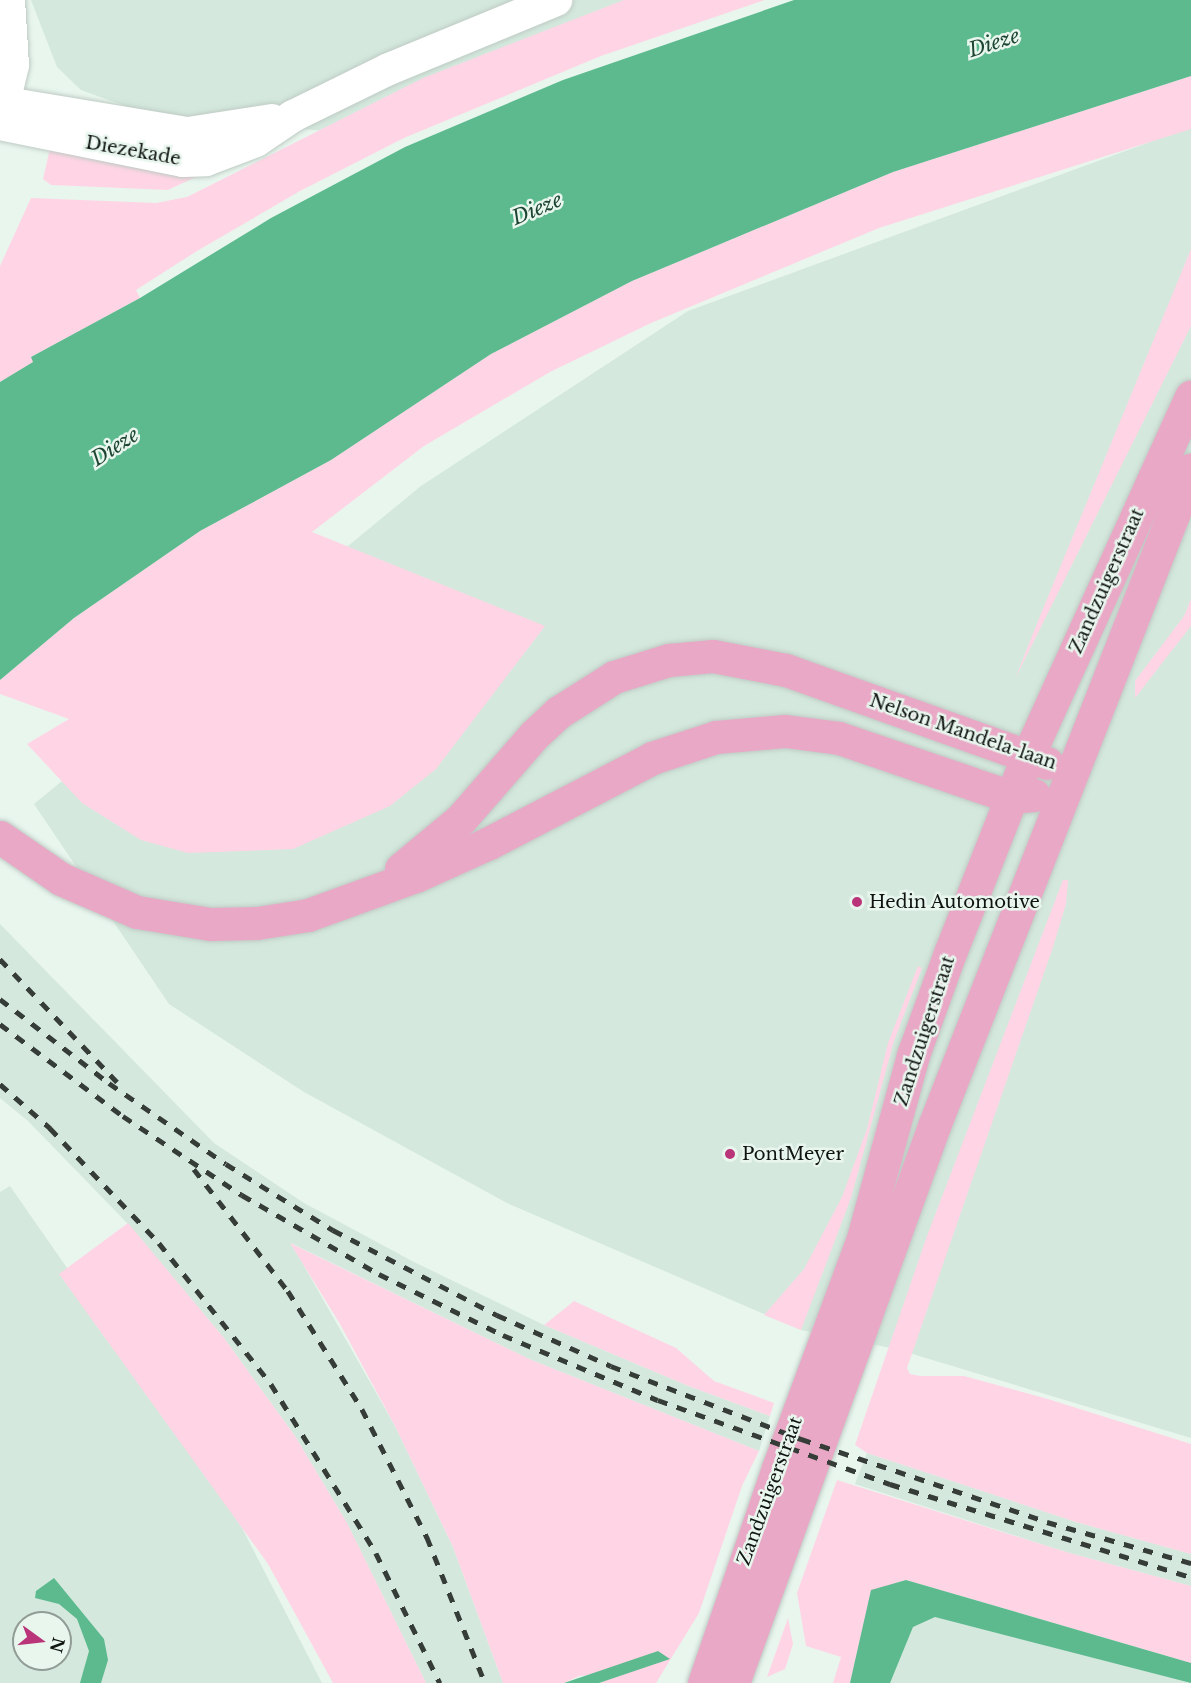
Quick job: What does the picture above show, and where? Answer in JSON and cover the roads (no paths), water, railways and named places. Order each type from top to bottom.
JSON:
[{"type":"main road","name":"Zandzuigerstraat","points":[[704,1683],[778,1468],[863,1238],[913,1055],[1027,758],[1191,397]]},
{"type":"main road","name":"Zandzuigerstraat","points":[[733,1683],[871,1294],[1072,769],[1191,469]]},
{"type":"main road","name":"Nelson Mandela-laan","points":[[351,900],[416,860],[441,839],[534,735],[559,712],[614,676],[669,660],[712,656],[786,670],[1027,758],[1072,769]]},
{"type":"main road","name":"Nelson Mandela-laan","points":[[0,837],[39,866],[78,888],[162,918],[210,924],[257,923],[308,915],[456,859],[652,758],[683,745],[726,735],[785,731],[839,738],[1011,797],[1039,794],[1072,769]]},
{"type":"street","points":[[1,112],[14,48],[9,0]]},
{"type":"street","name":"Diezekade","points":[[1,112],[183,161],[226,155],[256,141],[293,116],[410,60],[556,0]]},
{"type":"water","name":"Dieze","points":[[794,0],[1191,0],[1191,76],[893,172],[632,281],[491,354],[331,460],[200,531],[74,618],[0,680],[0,382],[33,362],[31,357],[140,298],[271,218],[405,147],[563,80]]},
{"type":"water","points":[[54,1578],[104,1639],[108,1660],[101,1683],[80,1683],[89,1651],[72,1611],[67,1611],[59,1604],[35,1598],[36,1591]]},
{"type":"water","points":[[906,1580],[1191,1663],[1191,1683],[935,1617],[913,1627],[890,1683],[850,1683],[871,1590]]},
{"type":"water","points":[[658,1651],[670,1659],[599,1683],[564,1683]]},
{"type":"railway","points":[[0,959],[117,1082]]},
{"type":"railway","points":[[0,999],[109,1083],[226,1164],[333,1230],[497,1315],[611,1366],[801,1439],[1047,1522],[1191,1563]]},
{"type":"railway","points":[[0,1024],[123,1116],[242,1195],[379,1274],[503,1335],[658,1400],[890,1484],[1191,1577]]},
{"type":"railway","points":[[0,1084],[50,1128],[159,1243],[271,1384],[376,1553],[440,1683]]},
{"type":"railway","points":[[194,1169],[288,1291],[362,1409],[427,1537],[485,1683]]},
{"type":"place","name":"Hedin Automotive","points":[[857,902]]},
{"type":"place","name":"PontMeyer","points":[[730,1154]]}]
